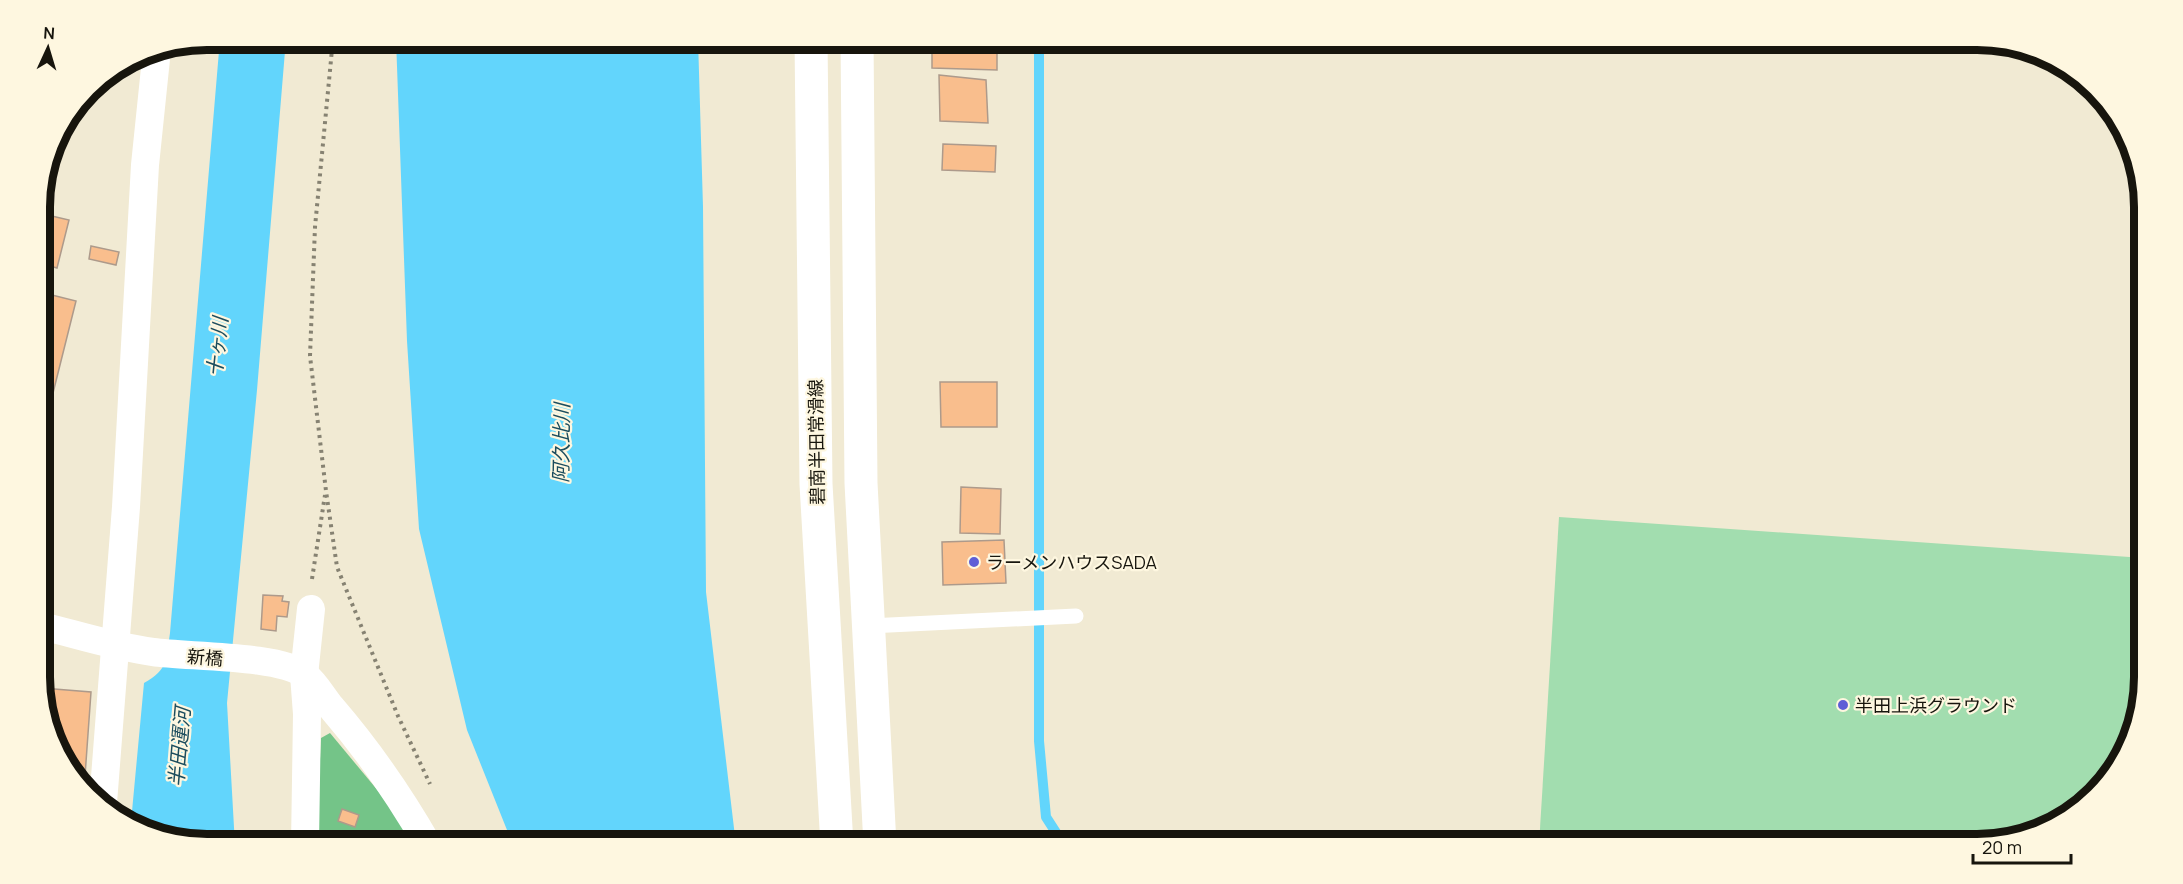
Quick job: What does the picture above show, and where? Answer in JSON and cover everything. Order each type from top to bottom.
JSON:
[{"type":"main road","name":"碧南半田常滑線","points":[[811,50],[816,484],[836,834]]},
{"type":"main road","points":[[857,50],[861,483],[879,834]]},
{"type":"street","points":[[104,796],[127,495],[145,165],[157,58]]},
{"type":"street","points":[[305,834],[307,736],[304,675],[311,609]]},
{"type":"street","name":"新橋","points":[[50,628],[152,652],[276,664],[304,675]]},
{"type":"street","points":[[304,675],[353,733],[402,801],[422,834]]},
{"type":"lane","points":[[869,626],[1076,615]]},
{"type":"path","points":[[332,50],[315,227],[310,356],[326,491],[338,567],[398,716],[433,791]]},
{"type":"path","points":[[311,609],[312,571],[326,491]]},
{"type":"green space","name":"半田上浜グラウンド","points":[[1559,517],[2134,557],[2134,678],[2125,728],[2107,765],[2088,789],[2064,808],[2046,818],[2027,826],[1987,834],[1540,834]]},
{"type":"green space","points":[[330,733],[389,804],[407,834],[317,834],[321,738]]},
{"type":"water","points":[[219,50],[285,50],[257,390],[227,703],[234,834],[186,833],[156,826],[132,815],[144,683],[162,668],[167,657]]},
{"type":"water","name":"阿久比川","points":[[396,50],[698,50],[703,207],[706,592],[735,834],[509,834],[467,730],[419,529],[407,341]]},
{"type":"building","points":[[932,50],[997,50],[997,70],[932,68]]},
{"type":"building","points":[[939,75],[986,80],[988,123],[940,121]]},
{"type":"building","points":[[943,144],[996,146],[995,172],[942,170]]},
{"type":"building","points":[[50,216],[69,220],[57,268],[50,266]]},
{"type":"building","points":[[91,246],[119,252],[116,265],[89,259]]},
{"type":"building","points":[[50,294],[76,301],[50,405]]},
{"type":"building","points":[[940,382],[997,382],[997,427],[941,427]]},
{"type":"building","points":[[961,487],[1001,489],[1000,534],[960,533]]},
{"type":"building","name":"ラーメンハウスSADA","points":[[1004,540],[1006,583],[943,585],[942,542]]},
{"type":"building","points":[[263,595],[283,596],[282,601],[289,602],[287,617],[277,616],[276,631],[261,629]]},
{"type":"building","points":[[50,689],[91,692],[85,777],[66,747],[58,728]]},
{"type":"building","points":[[342,809],[359,815],[355,827],[338,821]]},
{"type":"waterway","points":[[1039,50],[1039,741],[1046,817],[1057,834]]},
{"type":"place","name":"ラーメンハウスSADA","points":[[974,562]]},
{"type":"place","name":"半田上浜グラウンド","points":[[1843,705]]},
{"type":"water label","name":"十ヶ川","points":[[217,347]]},
{"type":"water label","name":"半田運河","points":[[179,747]]}]
